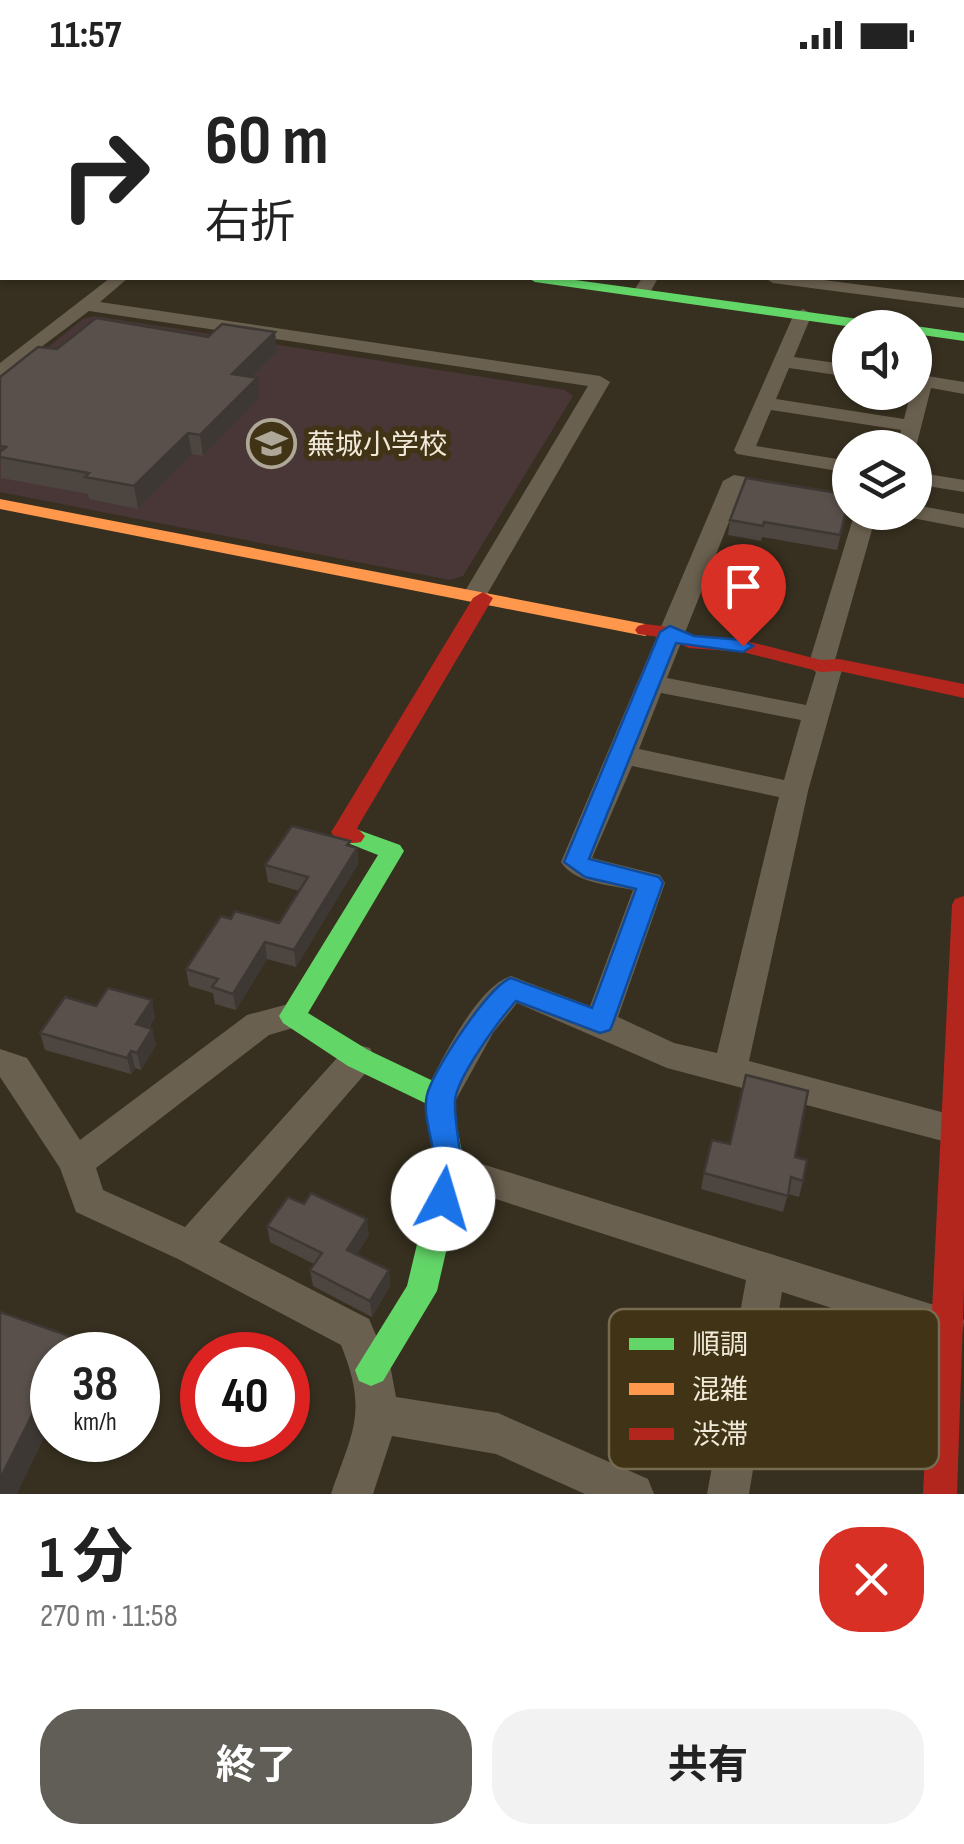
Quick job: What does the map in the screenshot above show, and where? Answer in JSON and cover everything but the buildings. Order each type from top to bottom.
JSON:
[{"type":"street","points":[[0,372],[117,280]]},
{"type":"street","points":[[569,280],[637,284],[832,319]]},
{"type":"street","points":[[920,298],[925,280]]},
{"type":"street","points":[[600,1023],[650,883],[594,871],[576,862],[783,361],[830,281],[964,303]]},
{"type":"street","points":[[76,1163],[259,1024],[292,1016],[392,851],[343,832],[600,382],[85,305]]},
{"type":"street","points":[[932,332],[964,337]]},
{"type":"street","points":[[783,361],[832,368]]},
{"type":"street","points":[[932,383],[964,388]]},
{"type":"street","points":[[764,403],[913,426]]},
{"type":"street","points":[[912,430],[915,410]]},
{"type":"street","points":[[744,450],[832,464]]},
{"type":"street","points":[[734,481],[832,498]]},
{"type":"street","points":[[932,481],[964,486]]},
{"type":"street","points":[[0,504],[628,628],[670,632],[689,642],[743,646],[825,666],[964,691]]},
{"type":"street","points":[[932,515],[964,521]]},
{"type":"street","points":[[730,1070],[794,790],[861,530]]},
{"type":"street","points":[[652,683],[816,715]]},
{"type":"street","points":[[623,755],[794,790]]},
{"type":"street","points":[[940,1494],[964,905]]},
{"type":"street","points":[[371,1370],[421,1291],[450,1168],[440,1096],[481,1024],[511,988],[667,1055],[730,1070],[958,1107]]},
{"type":"street","points":[[292,1016],[358,1058],[440,1096]]},
{"type":"street","points":[[192,1247],[358,1058]]},
{"type":"street","points":[[0,1063],[15,1068],[76,1163],[89,1201],[192,1247],[355,1332],[371,1370],[379,1414],[352,1494]]},
{"type":"street","points":[[450,1168],[890,1309]]},
{"type":"street","points":[[760,1309],[767,1270]]},
{"type":"street","points":[[939,1324],[947,1327]]},
{"type":"street","points":[[379,1414],[498,1434],[633,1494]]},
{"type":"street","points":[[728,1494],[732,1469]]},
{"type":"shaded area","name":"蕪城小学校","points":[[95,316],[565,390],[573,396],[463,576],[450,580],[0,492],[0,386],[83,319]]},
{"type":"traffic: fast","points":[[549,280],[832,319]]},
{"type":"traffic: fast","points":[[932,332],[964,337]]},
{"type":"traffic: fast","points":[[353,836],[392,851],[292,1016],[358,1058],[440,1097],[450,1169],[421,1291],[371,1370]]},
{"type":"traffic: slow","points":[[0,504],[645,630]]},
{"type":"traffic: jam","points":[[353,836],[343,832],[483,598]]},
{"type":"traffic: jam","points":[[645,630],[670,632],[689,642],[743,646],[821,666],[839,665],[964,691]]},
{"type":"traffic: jam","points":[[940,1494],[964,905]]},
{"type":"place","name":"蕪城小学校","points":[[272,444]]},
{"type":"route","points":[[443,1199],[450,1168],[440,1096],[481,1024],[511,988],[600,1023],[650,883],[594,871],[576,862],[623,755],[670,632],[689,642],[727,648],[743,646]]}]
